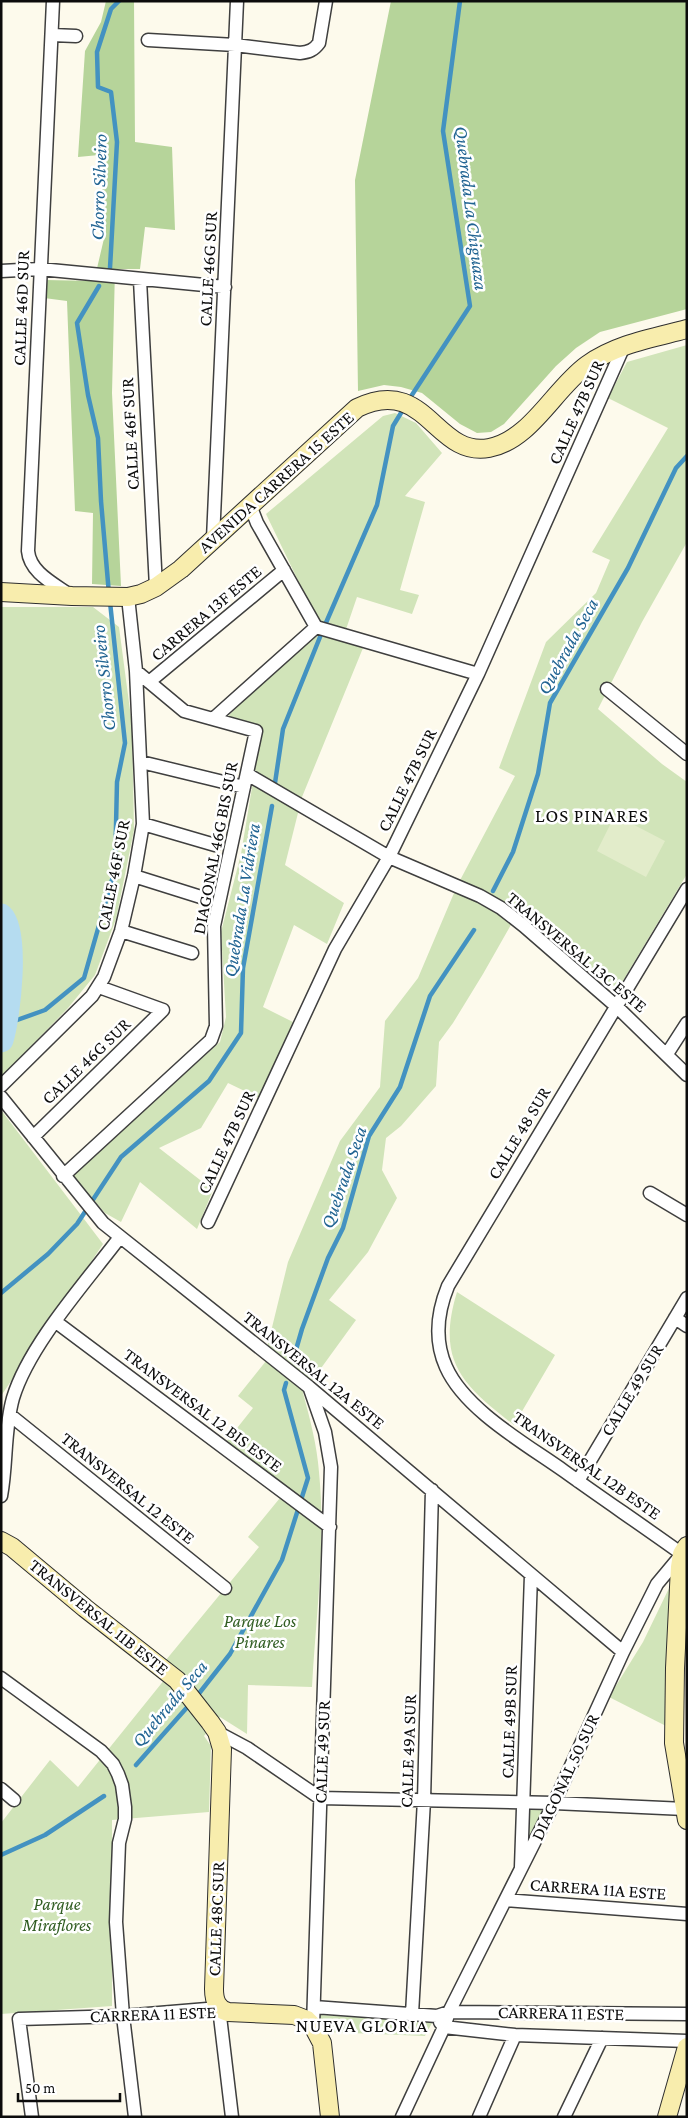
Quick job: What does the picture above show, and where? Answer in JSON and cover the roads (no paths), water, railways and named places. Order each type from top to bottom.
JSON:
[{"type":"street","name":"CALLE 46D SUR","points":[[53,1],[28,552],[30,563],[35,569],[72,596]]},
{"type":"street","name":"CALLE 46G SUR","points":[[213,539],[237,1]]},
{"type":"street","points":[[148,40],[235,44],[300,53],[315,48],[319,43],[326,1]]},
{"type":"street","points":[[52,35],[76,36]]},
{"type":"street","points":[[1,271],[40,269],[225,287]]},
{"type":"street","name":"CALLE 46F SUR","points":[[140,280],[156,587]]},
{"type":"street","name":"AVENIDA CARRERA 15 ESTE","points":[[1,592],[94,597],[123,597],[142,594],[182,569],[349,413],[374,401],[393,400],[419,410],[455,441],[476,449],[493,447],[518,435],[586,365],[608,352],[624,346],[687,329]]},
{"type":"street","name":"CALLE 47B SUR","points":[[208,1222],[335,949],[389,857],[478,674],[624,346]]},
{"type":"street","points":[[250,505],[257,523],[316,628],[478,674]]},
{"type":"street","name":"CARRERA 13F ESTE","points":[[149,682],[284,570]]},
{"type":"street","name":"CALLE 46F SUR","points":[[1,1086],[99,987],[121,931],[134,876],[143,824],[136,671],[123,597]]},
{"type":"street","points":[[136,671],[184,711],[213,719],[316,628]]},
{"type":"street","points":[[607,688],[687,754]]},
{"type":"street","name":"DIAGONAL 46G BIS SUR","points":[[64,1176],[211,1040],[216,1026],[214,926],[256,731],[213,719]]},
{"type":"street","points":[[141,762],[244,787]]},
{"type":"street","name":"TRANSVERSAL 13C ESTE","points":[[247,774],[389,857],[480,896],[501,908],[616,1006],[687,1075]]},
{"type":"street","points":[[143,824],[215,845]]},
{"type":"street","points":[[134,876],[204,898]]},
{"type":"street","name":"CALLE 48 SUR","points":[[472,1403],[452,1379],[442,1356],[438,1340],[438,1322],[443,1298],[461,1264],[687,889]]},
{"type":"street","points":[[121,931],[192,953]]},
{"type":"street","name":"CALLE 46G SUR","points":[[33,1137],[163,1010],[99,987]]},
{"type":"street","points":[[666,1054],[687,1023]]},
{"type":"street","name":"TRANSVERSAL 12A ESTE","points":[[1,1097],[98,1217],[120,1237],[309,1387],[623,1652]]},
{"type":"street","points":[[650,1193],[687,1215]]},
{"type":"street","points":[[1,1496],[5,1474],[10,1415],[24,1372],[33,1355],[56,1322],[120,1237]]},
{"type":"street","name":"CALLE 49 SUR","points":[[578,1481],[687,1298]]},
{"type":"street","points":[[675,1318],[687,1326]]},
{"type":"street","name":"TRANSVERSAL 12 BIS ESTE","points":[[56,1322],[330,1527]]},
{"type":"street","name":"CALLE 49 SUR","points":[[309,1387],[320,1415],[329,1449],[330,1527],[313,2026],[322,2043],[330,2117]]},
{"type":"street","name":"TRANSVERSAL 12B ESTE","points":[[472,1403],[578,1481],[684,1550]]},
{"type":"street","name":"TRANSVERSAL 12 ESTE","points":[[10,1415],[225,1588]]},
{"type":"street","name":"CALLE 49A SUR","points":[[412,2014],[424,1800],[432,1490]]},
{"type":"street","name":"TRANSVERSAL 11B ESTE","points":[[1,1540],[177,1680],[214,1727],[320,1798]]},
{"type":"street","points":[[320,1798],[554,1802],[686,1815],[674,1668],[682,1635],[684,1550]]},
{"type":"street","name":"DIAGONAL 50 SUR","points":[[402,2117],[444,2027],[443,2014],[506,1900],[554,1802],[623,1652],[657,1584],[684,1550]]},
{"type":"street","name":"CALLE 49B SUR","points":[[520,1871],[531,1575]]},
{"type":"street","points":[[1,1678],[101,1751],[113,1764],[122,1785],[125,1819],[118,1843],[116,1922],[123,2016],[135,2117]]},
{"type":"street","name":"CALLE 48C SUR","points":[[214,1727],[222,1749],[214,1989],[219,2008],[232,2117]]},
{"type":"street","points":[[1,1790],[14,1800]]},
{"type":"street","name":"CARRERA 11A ESTE","points":[[506,1900],[687,1914]]},
{"type":"street","name":"CARRERA 11 ESTE","points":[[314,2007],[412,2014],[687,2014]]},
{"type":"street","name":"CARRERA 11 ESTE","points":[[32,2117],[19,2019],[123,2016],[219,2008],[233,2013],[294,2015],[307,2020],[313,2026]]},
{"type":"street","points":[[444,2027],[515,2035],[687,2041]]},
{"type":"street","points":[[478,2117],[515,2035]]},
{"type":"street","points":[[564,2117],[602,2038]]},
{"type":"street","points":[[667,2117],[687,2048]]},
{"type":"waterway","name":"Chorro Silveiro","points":[[110,268],[117,142],[111,92],[98,87],[97,52],[111,9],[119,1]]},
{"type":"waterway","name":"Quebrada La Chiguaza","points":[[408,401],[470,306],[443,131],[460,1]]},
{"type":"waterway","name":"Chorro Silveiro","points":[[99,286],[77,323],[88,395],[98,438],[109,594]]},
{"type":"waterway","name":"Quebrada La Chiguaza","points":[[325,625],[377,505],[393,426],[404,408]]},
{"type":"waterway","name":"Quebrada Seca","points":[[493,891],[513,852],[538,774],[550,703],[628,568],[676,468],[687,456]]},
{"type":"waterway","name":"Chorro Silveiro","points":[[6,1024],[45,1010],[84,978],[115,869],[117,782],[125,743],[110,602]]},
{"type":"waterway","name":"Quebrada La Vidriera","points":[[275,783],[283,729],[320,637]]},
{"type":"waterway","name":"Quebrada La Vidriera","points":[[1,1293],[48,1254],[77,1224],[121,1157],[209,1081],[241,1033],[243,968],[272,806]]},
{"type":"waterway","points":[[1,916],[6,925],[10,956],[9,995],[1,1040]]},
{"type":"waterway","name":"Quebrada Seca","points":[[293,1360],[302,1329],[328,1258],[343,1228],[369,1136],[400,1087],[430,996],[474,930]]},
{"type":"waterway","name":"Quebrada Seca","points":[[197,1696],[230,1654],[282,1560],[308,1478],[284,1390],[286,1383]]},
{"type":"waterway","name":"Quebrada Seca","points":[[136,1765],[190,1704]]},
{"type":"waterway","name":"Quebrada Seca","points":[[1,1855],[45,1835],[104,1796]]},
{"type":"district","name":"LOS PINARES","points":[[592,815]]},
{"type":"district","name":"NUEVA GLORIA","points":[[362,2025]]},
{"type":"park label","name":"Parque Los Pinares","points":[[260,1631]]},
{"type":"park label","name":"Parque Miraflores","points":[[57,1914]]}]
